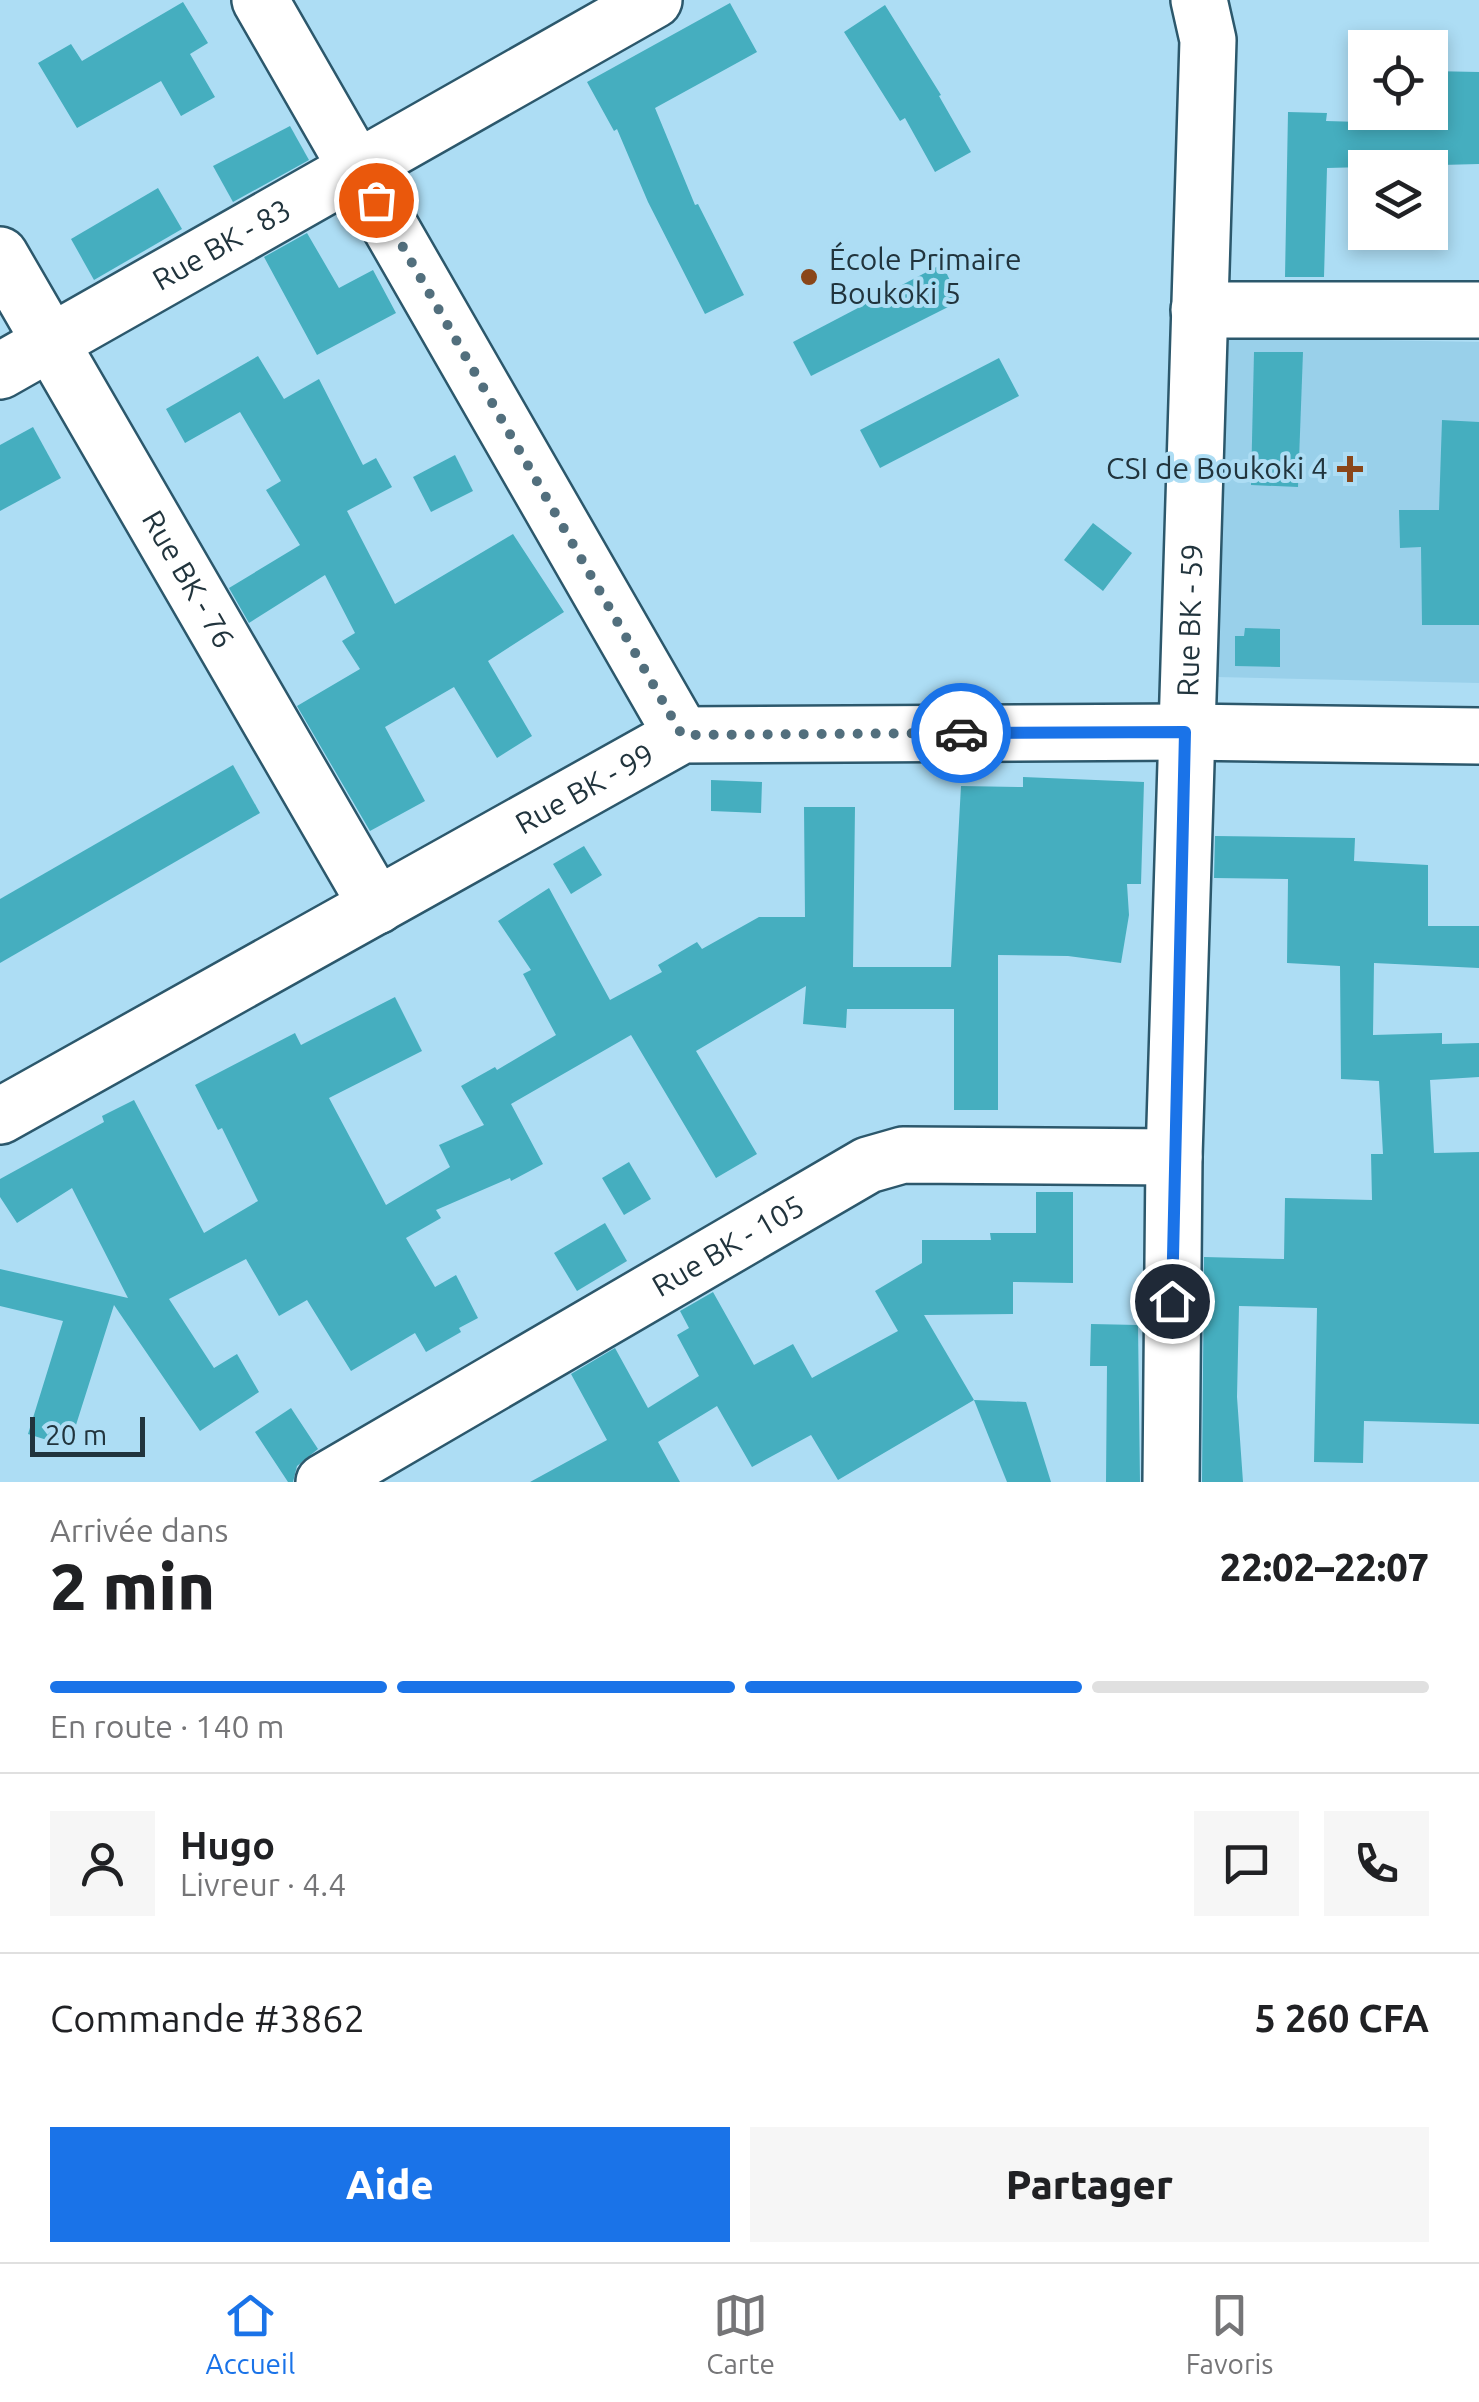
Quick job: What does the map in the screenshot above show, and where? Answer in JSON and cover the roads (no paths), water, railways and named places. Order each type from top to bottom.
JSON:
[{"type":"street","points":[[260,0],[682,735]]},
{"type":"street","name":"Rue BK - 83","points":[[0,371],[654,0]]},
{"type":"street","name":"Rue BK - 59","points":[[1171,1482],[1174,1156],[1208,40],[1199,0]]},
{"type":"street","name":"Rue BK - 76","points":[[0,255],[377,906]]},
{"type":"street","points":[[1199,310],[1479,310]]},
{"type":"street","name":"Rue BK - 99","points":[[0,1116],[682,735],[1185,732],[1479,736]]},
{"type":"street","name":"Rue BK - 105","points":[[324,1482],[868,1165],[903,1155],[1174,1156]]},
{"type":"place","name":"École Primaire Boukoki 5","points":[[809,277]]},
{"type":"place","name":"CSI de Boukoki 4","points":[[1350,469]]}]
